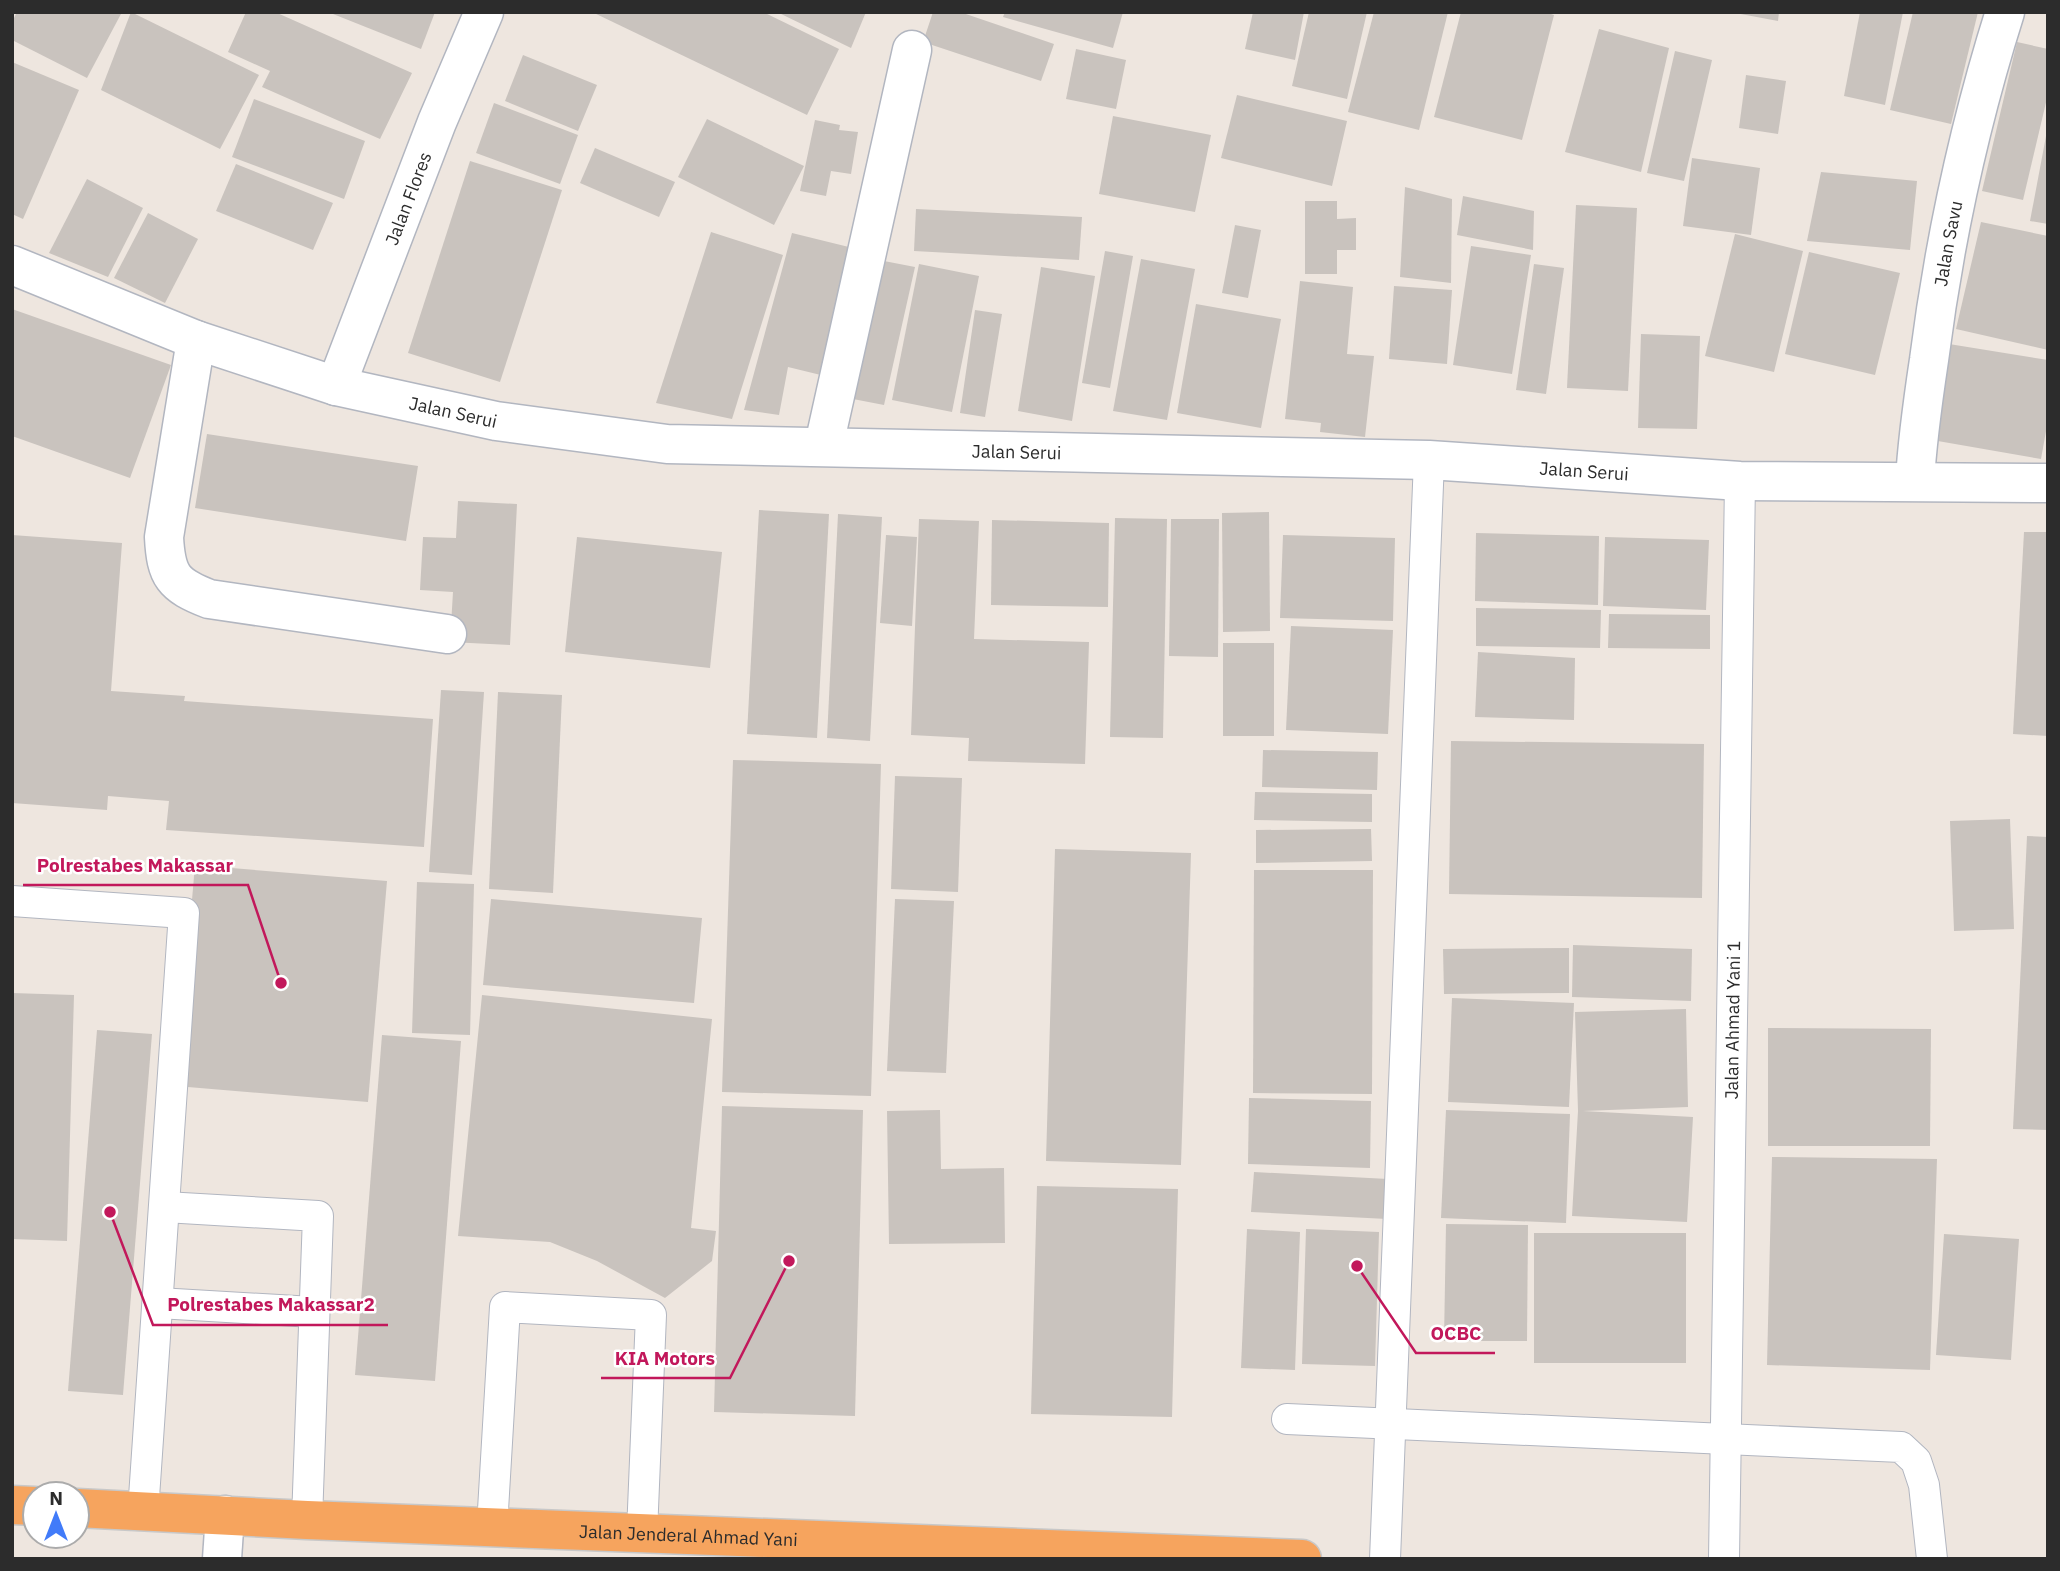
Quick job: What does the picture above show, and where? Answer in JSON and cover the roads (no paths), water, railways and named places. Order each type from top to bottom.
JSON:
[{"type":"highway","name":"Jalan Jenderal Ahmad Yani","points":[[91,1509],[307,1520],[1302,1559]]},
{"type":"street","name":"Jalan Flores","points":[[335,386],[437,122],[484,12]]},
{"type":"street","name":"Jalan Savu","points":[[1915,481],[1936,305],[1953,209],[1984,77],[2005,12]]},
{"type":"street","points":[[824,446],[912,50]]},
{"type":"street","name":"Jalan Serui","points":[[12,265],[196,340],[335,386],[496,421],[667,444],[1429,460],[1740,481],[2048,483]]},
{"type":"street","points":[[196,340],[164,537],[167,566],[172,577],[186,590],[209,599],[447,634]]},
{"type":"street","points":[[222,1559],[225,1515]]},
{"type":"lane","points":[[1385,1559],[1429,460]]},
{"type":"lane","name":"Jalan Ahmad Yani 1","points":[[1724,1559],[1740,481]]},
{"type":"lane","points":[[12,901],[184,913],[143,1512]]},
{"type":"lane","points":[[165,1207],[318,1216],[307,1520]]},
{"type":"lane","points":[[158,1303],[313,1312]]},
{"type":"lane","points":[[492,1527],[505,1307],[651,1315],[642,1533]]},
{"type":"lane","points":[[1287,1419],[1901,1447],[1916,1461],[1924,1485],[1932,1559]]},
{"type":"place","name":"Polrestabes Makassar","points":[[281,983]]},
{"type":"place","name":"Polrestabes Makassar2","points":[[110,1212]]},
{"type":"place","name":"KIA Motors","points":[[789,1261]]},
{"type":"place","name":"OCBC","points":[[1357,1266]]}]
